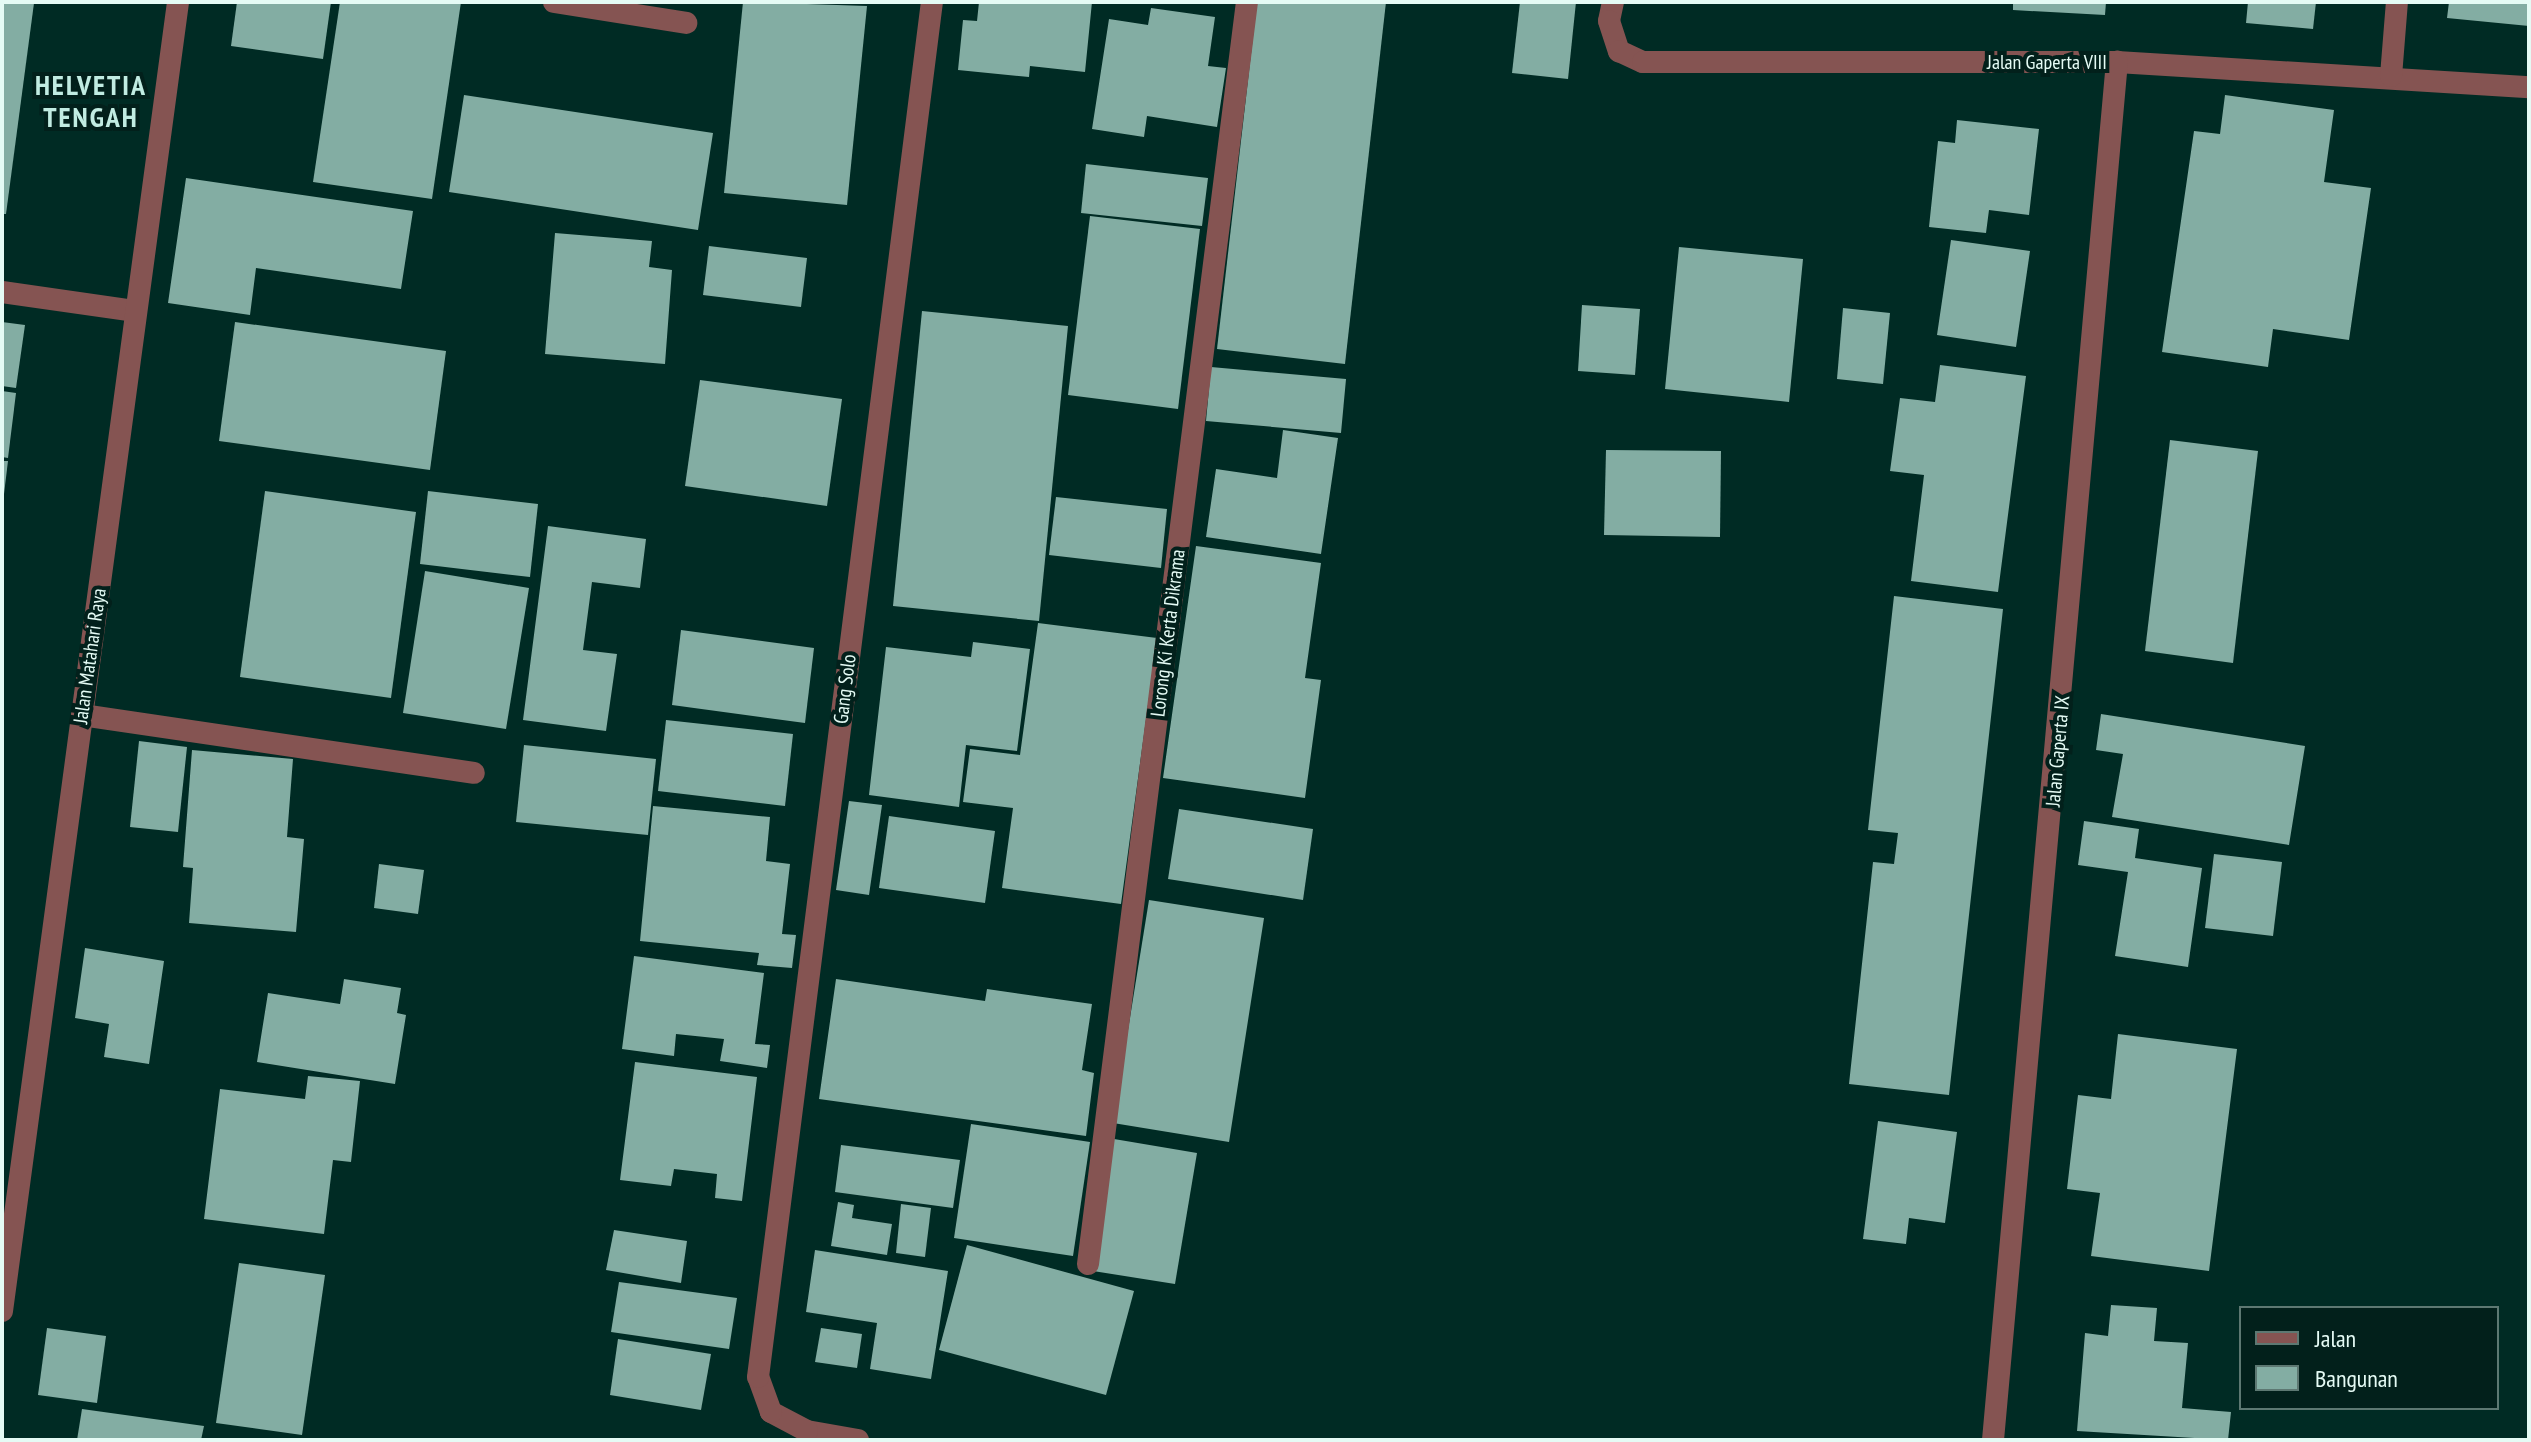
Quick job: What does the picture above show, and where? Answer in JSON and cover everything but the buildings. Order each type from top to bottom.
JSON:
[{"type":"street","name":"Jalan Matahari Raya","points":[[2,1311],[178,2]]},
{"type":"street","points":[[554,2],[686,23]]},
{"type":"street","name":"Gang Solo","points":[[858,1440],[807,1431],[771,1412],[758,1377],[932,2]]},
{"type":"street","name":"Lorong Ki Kerta Dikrama","points":[[1088,1264],[1247,2]]},
{"type":"street","name":"Jalan Gaperta VIII","points":[[1613,2],[1609,21],[1619,51],[1643,62],[2117,62],[2391,76],[2529,87]]},
{"type":"street","points":[[2391,76],[2397,2]]},
{"type":"street","name":"Jalan Gaperta IX","points":[[1993,1440],[2117,62]]},
{"type":"street","points":[[2,292],[136,311]]},
{"type":"street","points":[[82,715],[474,773]]},
{"type":"district","name":"HELVETIA TENGAH","points":[[91,101]]}]
